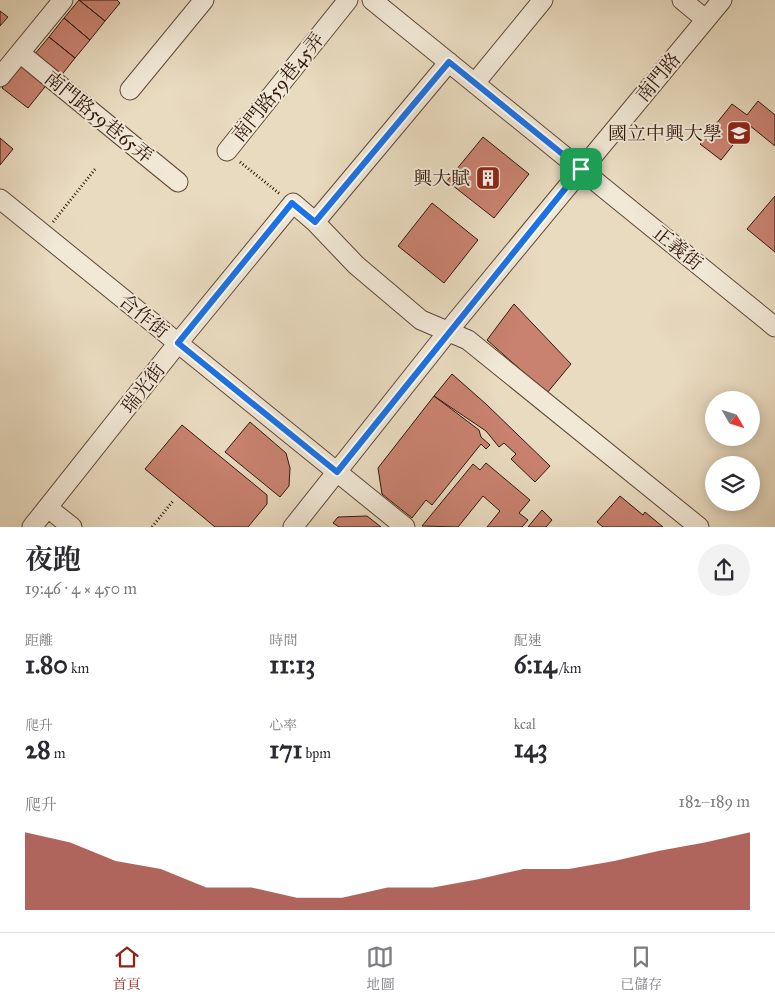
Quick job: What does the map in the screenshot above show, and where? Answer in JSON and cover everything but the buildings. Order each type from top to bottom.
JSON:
[{"type":"street","points":[[130,90],[204,0]]},
{"type":"street","name":"南門路59巷45弄","points":[[227,151],[348,0]]},
{"type":"street","points":[[475,83],[543,0]]},
{"type":"street","points":[[682,0],[706,20]]},
{"type":"street","name":"南門路","points":[[293,527],[581,169],[722,0]]},
{"type":"street","name":"正義街","points":[[375,1],[775,326]]},
{"type":"street","points":[[0,77],[20,53],[53,3]]},
{"type":"street","name":"南門路59巷65弄","points":[[20,53],[178,182]]},
{"type":"street","points":[[315,222],[449,62]]},
{"type":"street","name":"合作街","points":[[0,199],[404,527]]},
{"type":"street","points":[[292,203],[315,222],[356,265],[421,320],[468,340],[699,527]]},
{"type":"street","name":"瑞光街","points":[[32,527],[292,203]]},
{"type":"street","points":[[48,508],[72,527]]},
{"type":"path","points":[[227,151],[292,203]]},
{"type":"path","points":[[43,234],[96,168]]},
{"type":"path","points":[[152,527],[173,501]]},
{"type":"place","name":"國立中興大學","points":[[739,133]]},
{"type":"place","name":"興大賦","points":[[488,178]]},
{"type":"route","points":[[449,62],[581,169],[337,472],[178,343],[292,203],[315,222],[449,62]]}]
